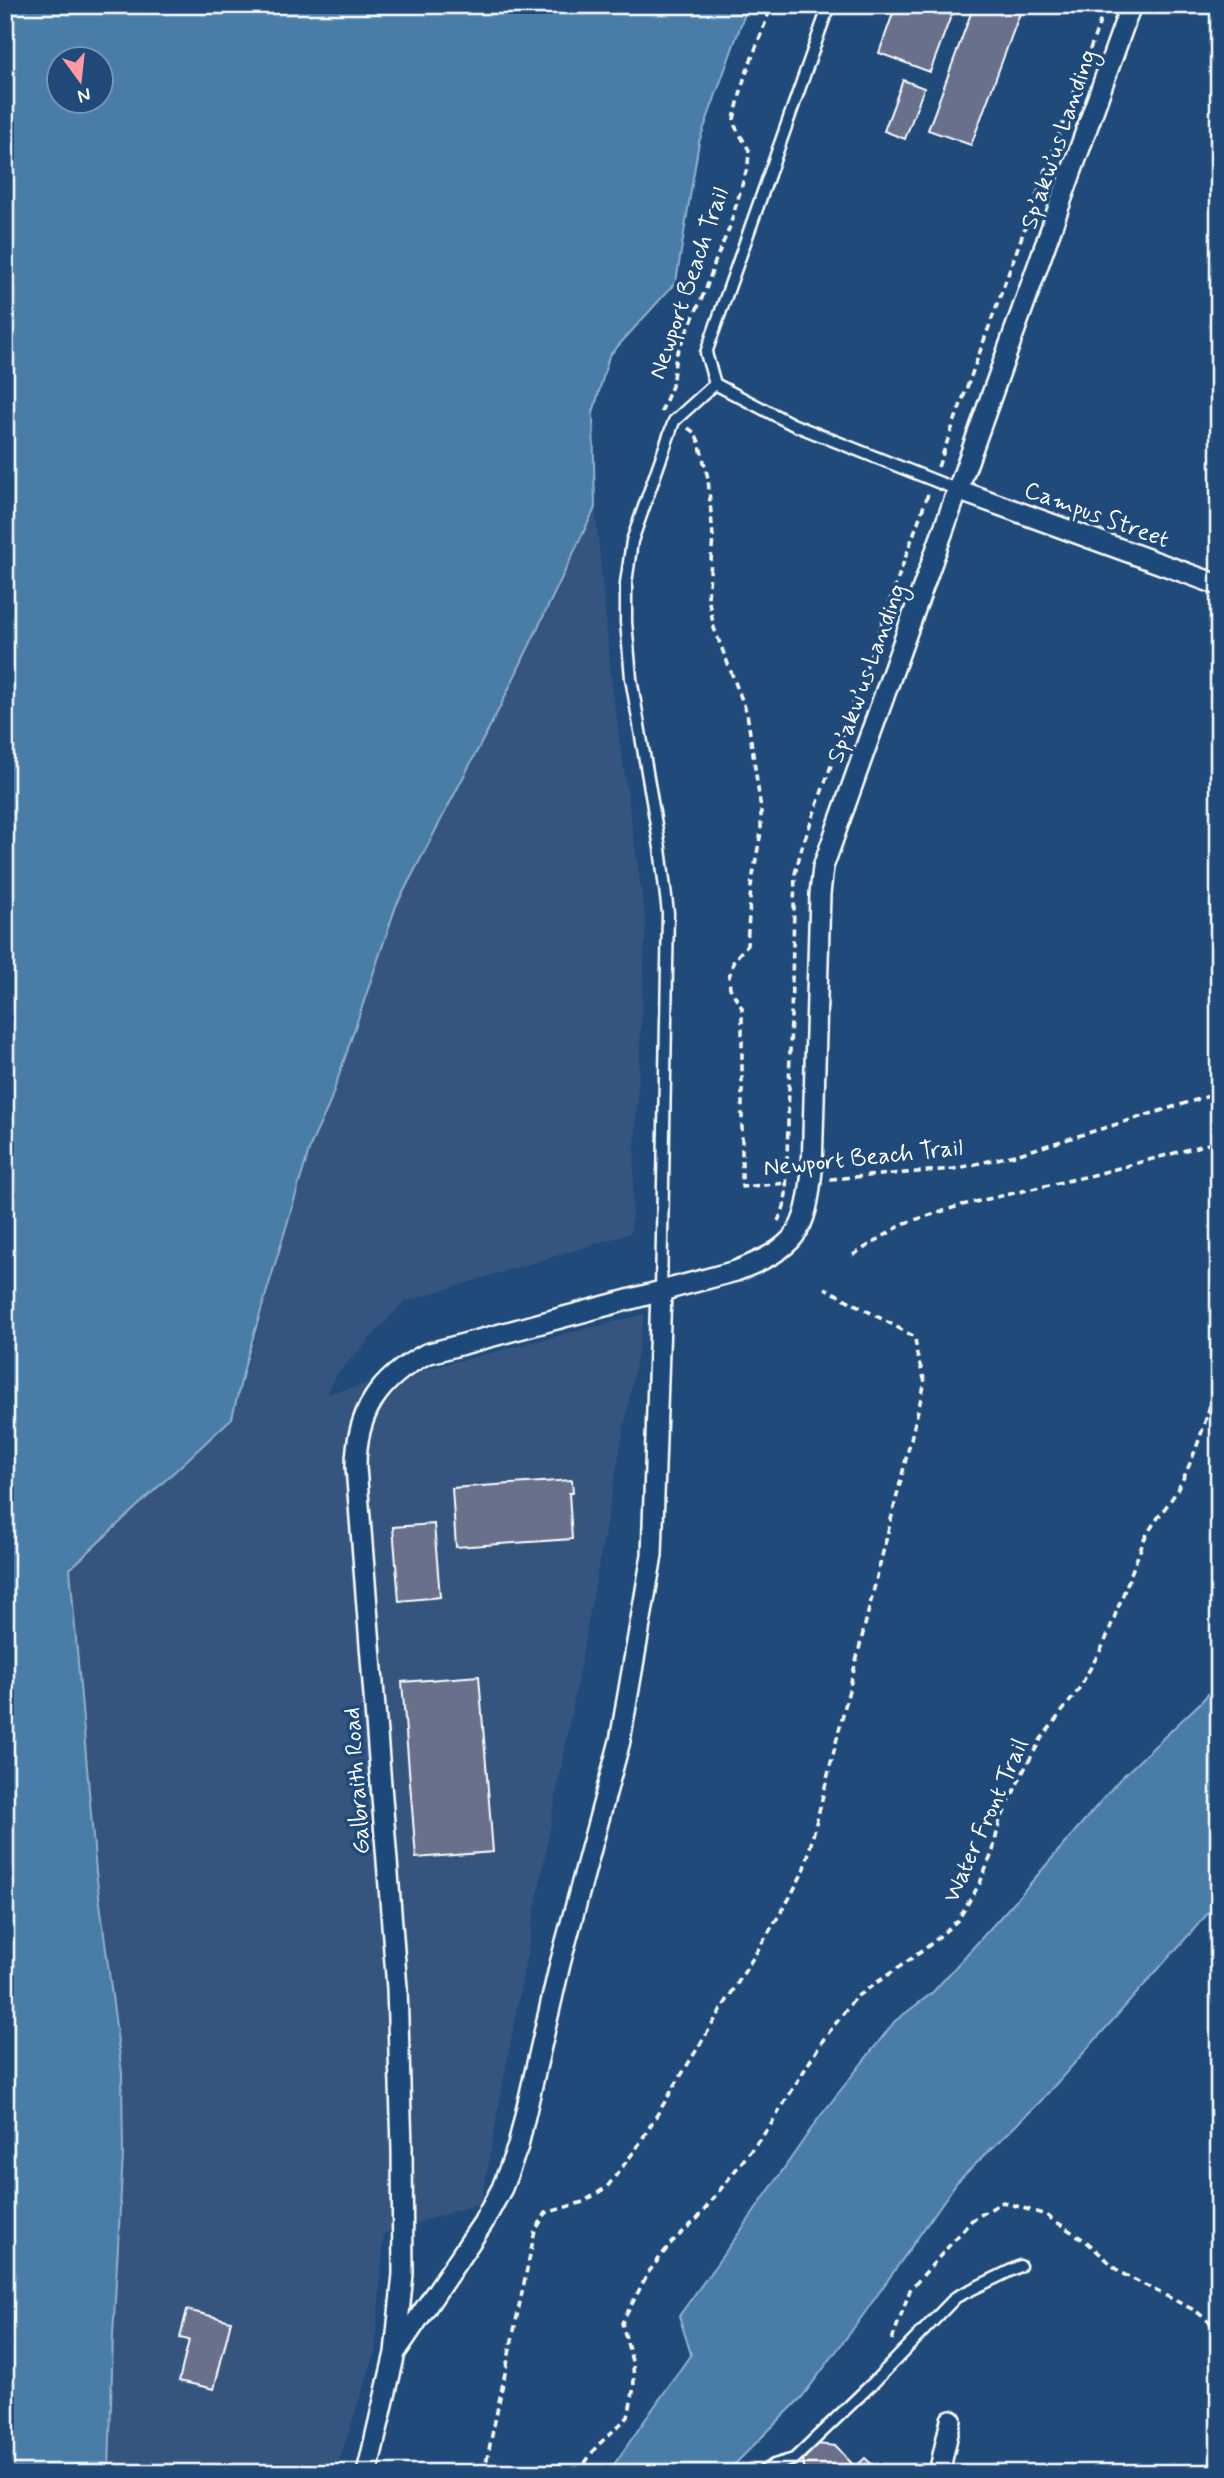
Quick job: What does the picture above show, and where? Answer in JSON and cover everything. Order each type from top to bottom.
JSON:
[{"type":"street","name":"Sp’akw’us Landing","points":[[661,1292],[736,1271],[775,1254],[794,1237],[805,1218],[811,1189],[814,1143],[820,894],[823,867],[1131,5]]},
{"type":"street","name":"Campus Street","points":[[958,490],[1219,585]]},
{"type":"street","points":[[395,2353],[483,2223],[502,2188],[518,2146],[560,1964],[620,1741],[652,1555],[661,1292]]},
{"type":"street","name":"Galbraith Road","points":[[367,2473],[395,2353],[403,2274],[400,2046],[356,1467],[358,1437],[366,1410],[378,1391],[404,1367],[426,1354],[661,1292]]},
{"type":"street","points":[[939,2473],[951,2420]]},
{"type":"lane","points":[[829,5],[706,353],[715,384],[792,424],[958,490]]},
{"type":"lane","points":[[661,1292],[668,913],[660,848],[631,678],[625,583],[632,541],[674,421],[715,384]]},
{"type":"lane","points":[[761,2473],[794,2459],[874,2382],[956,2297],[1020,2266]]},
{"type":"path","name":"Newport Beach Trail","points":[[772,5],[744,79],[734,119],[735,126],[749,150],[747,165],[729,229],[676,355],[672,386],[661,410],[663,416],[695,433],[708,478],[713,537],[708,597],[722,653],[750,725],[761,809],[761,832],[751,886],[747,945],[734,960],[729,977],[730,988],[742,1008],[742,1187],[795,1182]]},
{"type":"path","name":"Newport Beach Trail","points":[[821,1180],[954,1169],[1019,1154],[1219,1093]]},
{"type":"path","points":[[853,1255],[905,1223],[962,1205],[1093,1175],[1219,1140]]},
{"type":"path","points":[[484,2473],[535,2231],[547,2213],[583,2202],[607,2187],[636,2149],[789,1899],[805,1868],[925,1382],[915,1337],[825,1287]]},
{"type":"path","name":"Water Front Trail","points":[[578,2473],[596,2447],[628,2417],[634,2387],[633,2365],[622,2323],[648,2273],[672,2242],[698,2218],[770,2126],[823,2040],[856,1997],[925,1949],[958,1920],[980,1883],[993,1851],[999,1823],[1024,1770],[1041,1739],[1077,1692],[1104,1644],[1144,1540],[1180,1486],[1209,1413],[1219,1370]]},
{"type":"path","points":[[890,2347],[910,2290],[972,2220],[1003,2202],[1046,2215],[1087,2242],[1121,2273],[1196,2311],[1219,2330]]},
{"type":"shaded area","points":[[5,5],[748,5],[699,142],[676,282],[609,356],[593,413],[595,508],[500,707],[396,906],[329,1105],[311,1144],[246,1361],[232,1418],[70,1569],[96,1872],[122,2073],[123,2155],[109,2473],[5,2473]]},
{"type":"shaded area","points":[[595,508],[613,693],[646,923],[631,1233],[404,1302],[337,1374],[327,1394],[645,1314],[481,2203],[384,2233],[375,2353],[335,2473],[109,2473],[123,2155],[122,2073],[96,1872],[70,1569],[232,1418],[311,1144],[329,1105],[396,906]]},
{"type":"shaded area","points":[[1219,1682],[1219,1901],[1039,2103],[957,2182],[802,2397],[726,2473],[608,2473],[691,2354],[679,2316],[818,2119],[895,2021],[932,1993],[1119,1780]]},
{"type":"building","points":[[896,5],[955,5],[930,72],[879,53]]},
{"type":"building","points":[[974,5],[1023,5],[971,145],[928,130]]},
{"type":"building","points":[[903,80],[924,88],[905,139],[884,131]]},
{"type":"building","points":[[572,1480],[573,1493],[569,1493],[572,1539],[456,1547],[452,1488]]},
{"type":"building","points":[[434,1524],[440,1597],[399,1601],[393,1527]]},
{"type":"building","points":[[479,1676],[493,1852],[416,1858],[402,1682]]},
{"type":"building","points":[[187,2310],[231,2321],[214,2389],[179,2381],[189,2340],[180,2338]]},
{"type":"building","points":[[816,2444],[836,2446],[855,2467],[865,2458],[881,2473],[805,2473],[803,2460]]}]
